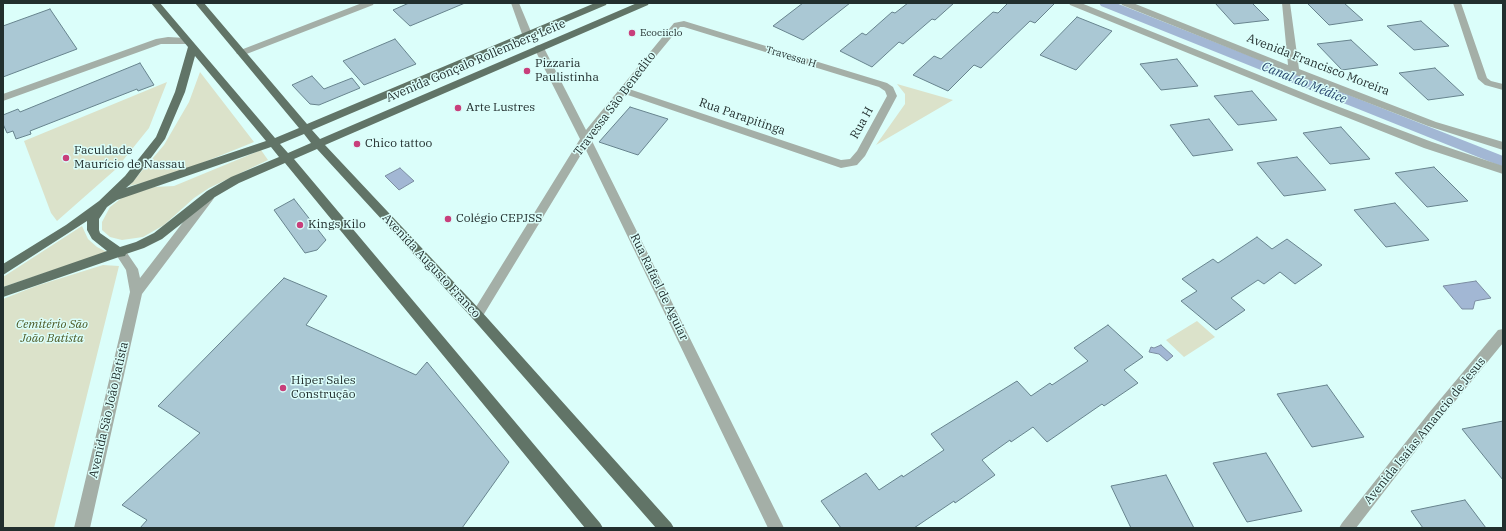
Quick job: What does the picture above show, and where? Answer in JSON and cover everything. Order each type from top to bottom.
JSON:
[{"type":"main road","points":[[155,3],[272,143],[368,254],[595,528]]},
{"type":"main road","name":"Avenida Augusto Franco","points":[[199,3],[318,144],[477,315],[666,528]]},
{"type":"main road","name":"Avenida Gonçalo Rollemberg Leite","points":[[104,203],[124,193],[272,143],[603,3]]},
{"type":"main road","name":"Avenida Gonçalo Rollemberg Leite","points":[[3,292],[121,253],[158,236],[211,194],[235,180],[645,3]]},
{"type":"main road","points":[[3,270],[70,228],[104,203],[129,179],[160,139],[180,92],[189,45]]},
{"type":"main road","points":[[104,203],[93,218],[92,230],[102,241],[121,253]]},
{"type":"street","points":[[241,53],[370,3]]},
{"type":"street","points":[[515,3],[527,34]]},
{"type":"street","points":[[1073,3],[1316,102],[1428,145],[1503,170]]},
{"type":"street","name":"Avenida Francisco Moreira","points":[[1125,3],[1294,71],[1432,124],[1503,146]]},
{"type":"street","points":[[1286,3],[1294,71]]},
{"type":"street","points":[[1457,3],[1483,79],[1488,83],[1501,87]]},
{"type":"street","name":"Travessa São Benedito","points":[[477,315],[585,139],[623,90],[677,25],[684,24]]},
{"type":"street","name":"Travessa H","points":[[684,24],[883,85],[889,89],[892,96]]},
{"type":"street","points":[[3,98],[159,41],[168,40],[189,45]]},
{"type":"street","name":"Rua Rafael de Aguiar","points":[[539,48],[624,215],[776,528]]},
{"type":"street","name":"Rua Parapitinga","points":[[623,90],[841,164],[853,162]]},
{"type":"street","name":"Rua H","points":[[853,162],[860,153],[892,96]]},
{"type":"street","points":[[1307,110],[1316,102]]},
{"type":"street","points":[[136,292],[211,194]]},
{"type":"street","points":[[121,253],[132,269],[136,292]]},
{"type":"street","name":"Avenida São João Batista","points":[[82,528],[136,292]]},
{"type":"street","name":"Avenida Isaías Amancio de Jesus","points":[[1347,528],[1433,418],[1503,334]]},
{"type":"green space","points":[[200,72],[254,142],[163,178],[129,186],[164,145],[189,102]]},
{"type":"green space","points":[[167,82],[149,128],[116,169],[57,221],[51,213],[24,141]]},
{"type":"green space","points":[[897,84],[953,100],[876,145],[905,104],[905,94]]},
{"type":"green space","points":[[261,150],[268,160],[209,188],[194,198],[164,225],[143,237],[122,240],[110,237],[102,230],[102,222],[110,207],[123,197],[154,187],[174,186]]},
{"type":"green space","points":[[82,226],[88,239],[97,247],[107,252],[3,287],[3,277]]},
{"type":"green space","name":"Cemitério São João Batista","points":[[103,265],[119,266],[54,528],[3,528],[3,299],[36,286]]},
{"type":"green space","points":[[1197,321],[1215,337],[1184,357],[1166,340]]},
{"type":"water","points":[[400,168],[414,181],[399,190],[385,176]]},
{"type":"water","points":[[1476,281],[1491,298],[1475,301],[1473,309],[1462,309],[1443,286]]},
{"type":"water","points":[[1161,345],[1173,356],[1167,361],[1159,354],[1149,352],[1151,347],[1154,348]]},
{"type":"building","points":[[409,3],[465,3],[410,26],[393,10]]},
{"type":"building","points":[[803,3],[850,3],[803,40],[773,26]]},
{"type":"building","points":[[908,3],[954,3],[935,20],[932,19],[903,44],[899,42],[872,67],[840,51],[862,33],[866,35],[892,12],[895,13]]},
{"type":"building","points":[[1008,3],[1055,3],[1035,23],[1030,21],[981,68],[974,65],[948,91],[913,75],[934,56],[941,59],[993,12],[998,13]]},
{"type":"building","points":[[1215,3],[1252,3],[1269,20],[1234,24]]},
{"type":"building","points":[[1307,3],[1344,3],[1363,20],[1329,25]]},
{"type":"building","points":[[50,9],[77,49],[3,77],[3,26]]},
{"type":"building","points":[[1077,17],[1112,31],[1076,70],[1040,55]]},
{"type":"building","points":[[1421,21],[1449,46],[1414,50],[1387,26]]},
{"type":"building","points":[[395,39],[416,64],[364,85],[343,61]]},
{"type":"building","points":[[1351,40],[1378,65],[1342,70],[1317,44]]},
{"type":"building","points":[[1177,59],[1198,86],[1161,90],[1140,64]]},
{"type":"building","name":"Faculdade Maurício de Nassau","points":[[140,63],[154,85],[138,91],[137,89],[30,131],[31,134],[16,139],[13,131],[7,133],[3,124],[3,115],[18,109],[20,112]]},
{"type":"building","points":[[1435,68],[1464,95],[1428,100],[1399,73]]},
{"type":"building","points":[[312,76],[324,89],[352,78],[360,88],[319,105],[310,104],[292,85]]},
{"type":"building","points":[[1252,91],[1277,120],[1238,125],[1214,96]]},
{"type":"building","points":[[630,107],[668,119],[638,155],[599,142]]},
{"type":"building","points":[[1209,119],[1233,150],[1193,156],[1170,125]]},
{"type":"building","points":[[1341,127],[1370,159],[1330,164],[1303,133]]},
{"type":"building","points":[[1297,157],[1326,190],[1284,196],[1257,163]]},
{"type":"building","points":[[1434,167],[1468,201],[1427,207],[1395,173]]},
{"type":"building","name":"Kings Kilo","points":[[294,199],[326,240],[317,250],[305,253],[274,210]]},
{"type":"building","points":[[1395,203],[1429,240],[1386,247],[1354,210]]},
{"type":"building","points":[[1257,237],[1272,249],[1287,239],[1322,265],[1295,284],[1280,272],[1264,284],[1258,280],[1231,298],[1245,310],[1216,330],[1181,301],[1197,291],[1182,279],[1213,259],[1218,263]]},
{"type":"building","name":"Hiper Sales Construção","points":[[284,278],[327,296],[306,325],[416,375],[427,362],[509,462],[462,528],[140,528],[147,520],[122,505],[200,433],[158,406]]},
{"type":"building","points":[[1108,325],[1143,357],[1124,370],[1138,383],[1104,406],[1102,404],[1047,442],[1033,427],[1011,442],[1010,440],[982,460],[995,475],[955,503],[954,501],[914,528],[841,528],[821,501],[866,473],[879,490],[902,475],[903,477],[944,450],[931,434],[1017,381],[1031,396],[1050,383],[1052,385],[1088,361],[1074,348]]},
{"type":"building","points":[[1327,385],[1364,437],[1312,447],[1277,394]]},
{"type":"building","points":[[1503,421],[1503,480],[1462,429]]},
{"type":"building","points":[[1266,453],[1302,511],[1247,522],[1213,463]]},
{"type":"building","points":[[1166,475],[1194,528],[1131,528],[1111,486]]},
{"type":"building","points":[[1465,500],[1486,528],[1423,528],[1411,511]]},
{"type":"waterway","name":"Canal do Médice","points":[[1105,3],[1503,162]]},
{"type":"place","name":"Ecociiclo","points":[[632,33]]},
{"type":"place","name":"Pizzaria Paulistinha","points":[[527,71]]},
{"type":"place","name":"Arte Lustres","points":[[458,108]]},
{"type":"place","name":"Chico tattoo","points":[[357,144]]},
{"type":"place","name":"Faculdade Maurício de Nassau","points":[[66,158]]},
{"type":"place","name":"Colégio CEPJSS","points":[[448,219]]},
{"type":"place","name":"Kings Kilo","points":[[300,225]]},
{"type":"place","name":"Hiper Sales Construção","points":[[283,388]]}]
